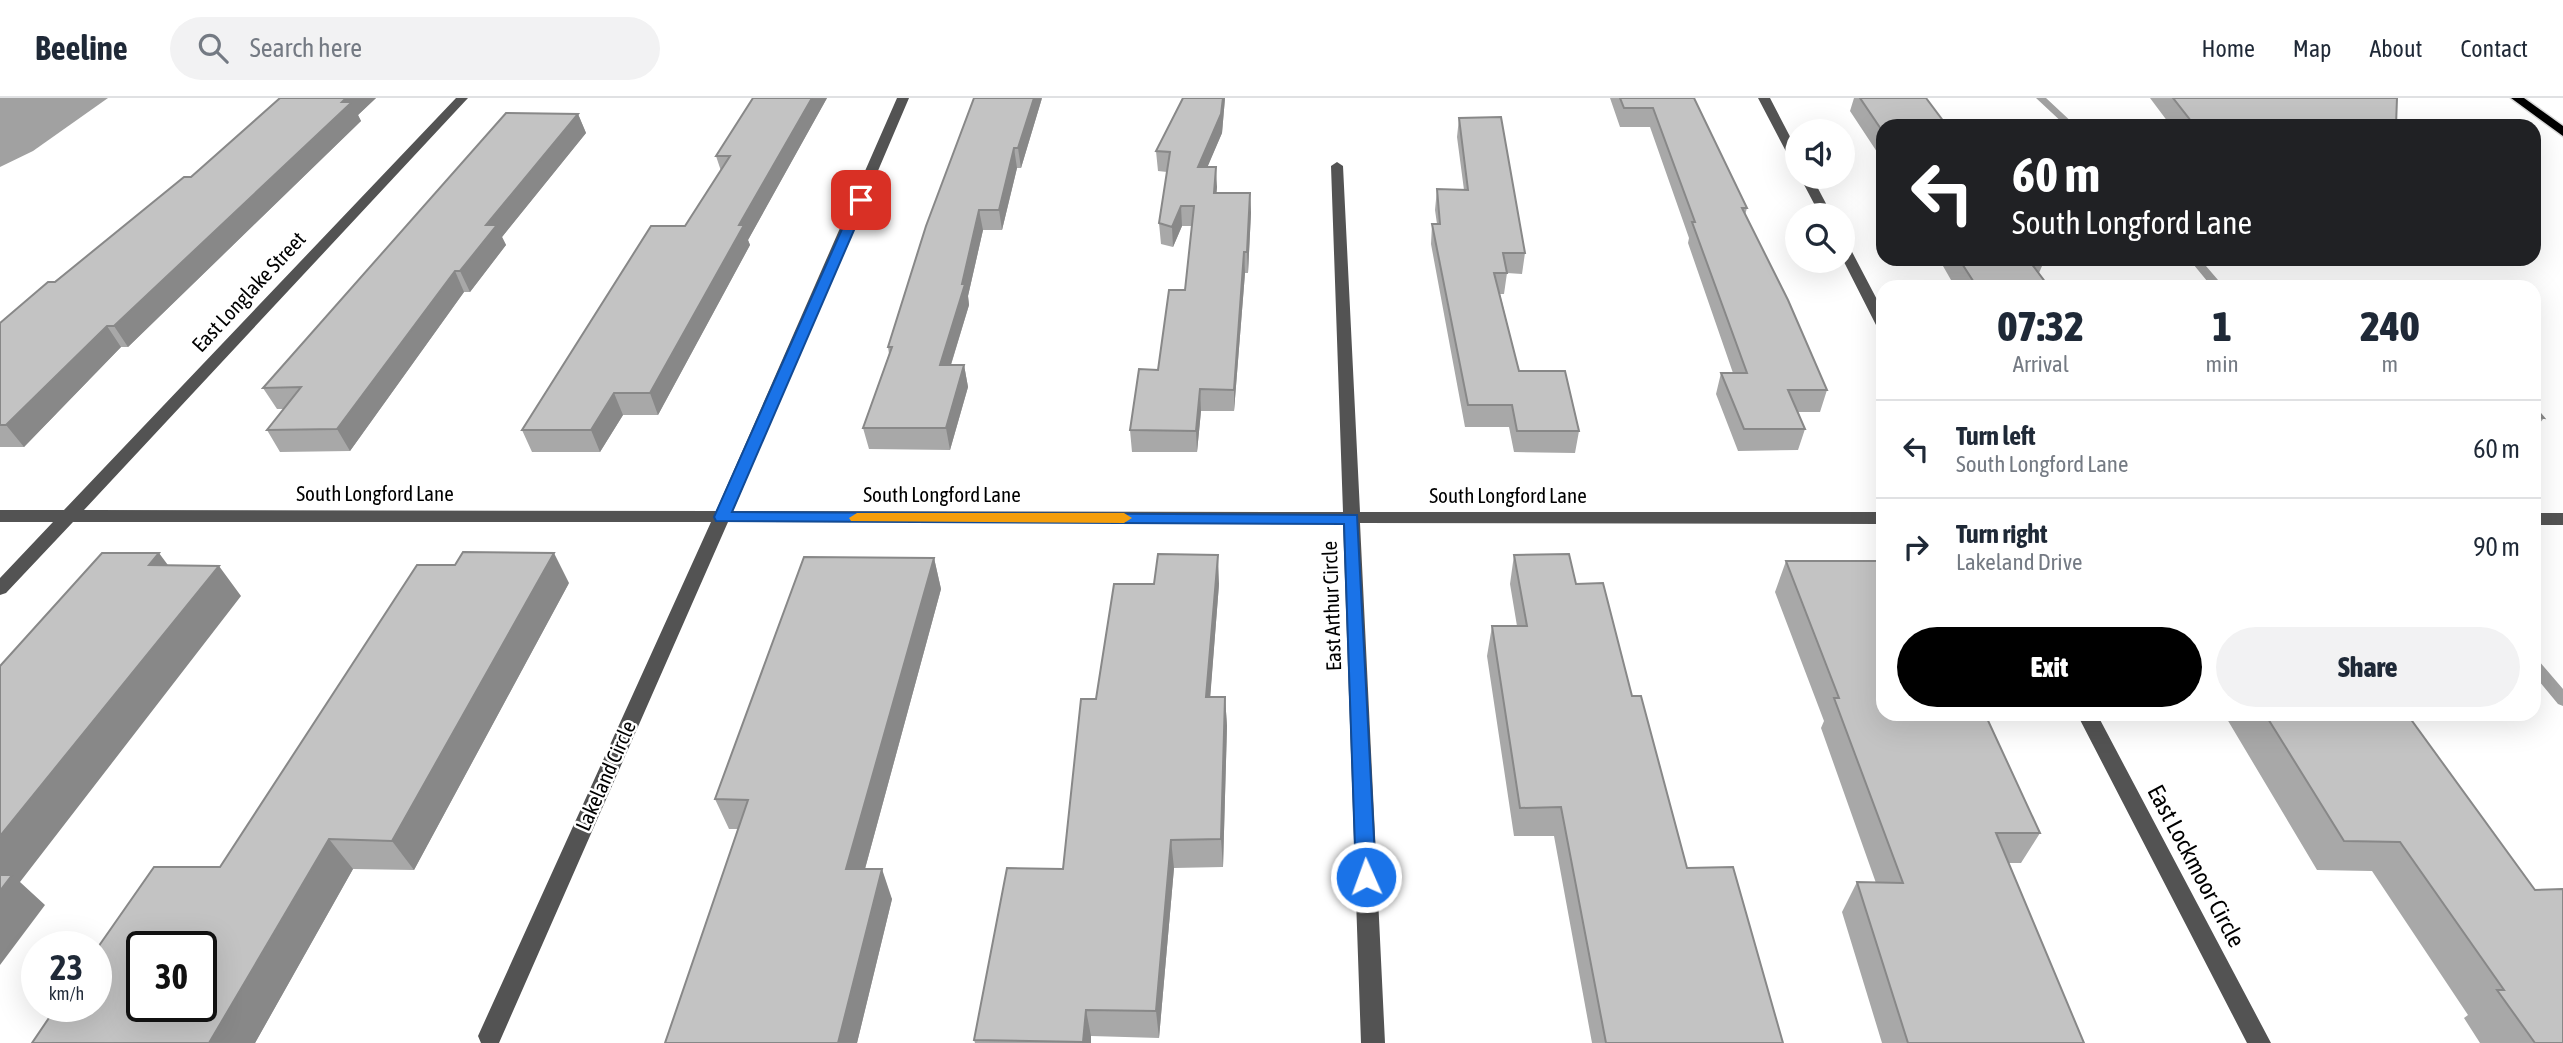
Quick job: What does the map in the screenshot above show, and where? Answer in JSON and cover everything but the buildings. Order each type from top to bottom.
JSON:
[{"type":"main road","points":[[2516,98],[2563,132]]},
{"type":"street","name":"East Longlake Street","points":[[0,589],[462,98]]},
{"type":"street","name":"Lakeland Circle","points":[[490,1036],[722,517],[903,98]]},
{"type":"street","points":[[1764,98],[1785,138]]},
{"type":"street","name":"East Arthur Circle","points":[[1337,166],[1373,1043]]},
{"type":"street","points":[[1855,271],[1876,312]]},
{"type":"street","name":"South Longford Lane","points":[[0,516],[1876,518]]},
{"type":"street","points":[[2541,519],[2563,519]]},
{"type":"street","name":"East Lockmoor Circle","points":[[2091,721],[2259,1043]]},
{"type":"shaded area","points":[[0,98],[108,98],[33,151],[0,167]]},
{"type":"waterway","points":[[2041,98],[2064,119]]},
{"type":"waterway","points":[[2200,266],[2212,280]]},
{"type":"waterway","points":[[2541,673],[2563,700]]},
{"type":"slow traffic","points":[[857,518],[1124,518]]},
{"type":"route","points":[[861,200],[722,517],[1352,519],[1366,877]]}]
